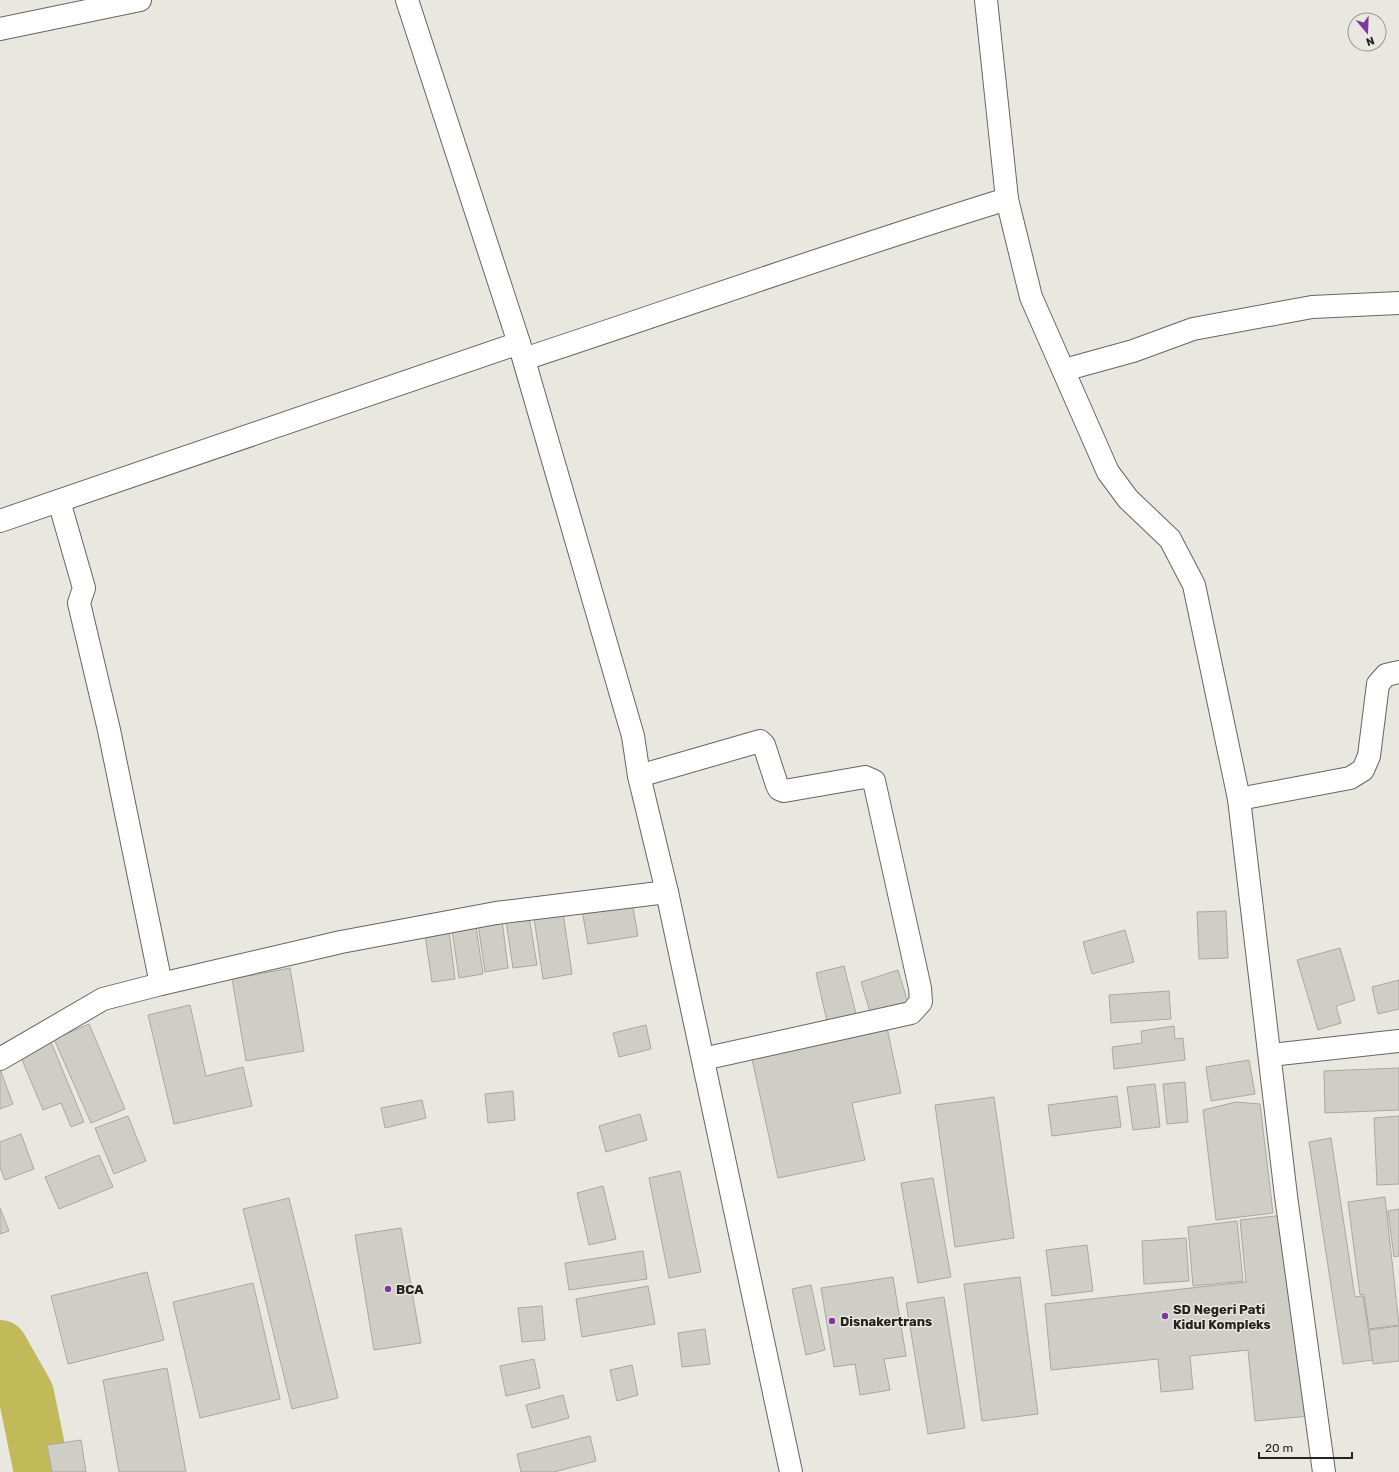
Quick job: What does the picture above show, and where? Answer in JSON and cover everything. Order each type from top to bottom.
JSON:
[{"type":"street","points":[[0,29],[140,0]]},
{"type":"street","points":[[407,0],[426,62],[522,351],[633,736],[639,776],[667,892],[791,1472]]},
{"type":"street","points":[[986,0],[1007,199],[1031,297],[1108,472],[1128,499],[1170,539],[1194,585],[1239,799],[1286,1196],[1324,1472]]},
{"type":"street","points":[[0,521],[522,351],[744,286],[884,237],[1007,199]]},
{"type":"street","points":[[1064,370],[1133,351],[1193,329],[1312,307],[1399,303]]},
{"type":"street","points":[[59,501],[84,588],[79,603],[109,730],[161,984]]},
{"type":"street","points":[[1239,799],[1350,778],[1363,770],[1369,756],[1378,684],[1386,675],[1399,672]]},
{"type":"street","points":[[639,776],[760,742],[764,745],[776,785],[779,789],[784,791],[865,777],[874,781],[920,988],[921,1002],[911,1013],[703,1059]]},
{"type":"street","points":[[0,1059],[103,1000],[161,984],[341,942],[489,915],[667,892]]},
{"type":"street","points":[[1270,1056],[1399,1040]]},
{"type":"building","points":[[632,902],[638,936],[588,944],[582,910]]},
{"type":"building","points":[[1226,911],[1228,958],[1199,959],[1197,912]]},
{"type":"building","points":[[563,913],[572,974],[543,979],[534,918]]},
{"type":"building","points":[[529,917],[537,965],[513,968],[506,921]]},
{"type":"building","points":[[502,920],[508,968],[485,972],[478,924]]},
{"type":"building","points":[[476,927],[483,974],[459,978],[452,930]]},
{"type":"building","points":[[1125,930],[1134,962],[1092,974],[1083,942]]},
{"type":"building","points":[[449,931],[455,979],[432,982],[425,935]]},
{"type":"building","points":[[1340,948],[1355,1000],[1336,1006],[1341,1023],[1318,1030],[1297,960]]},
{"type":"building","points":[[844,966],[857,1018],[828,1026],[816,973]]},
{"type":"building","points":[[290,968],[304,1051],[246,1061],[232,979]]},
{"type":"building","points":[[898,970],[908,1003],[871,1015],[861,982]]},
{"type":"building","points":[[1399,980],[1399,1009],[1378,1014],[1372,987]]},
{"type":"building","points":[[1169,991],[1171,1019],[1111,1023],[1109,995]]},
{"type":"building","points":[[190,1005],[206,1076],[243,1067],[252,1106],[174,1124],[148,1015]]},
{"type":"building","points":[[89,1024],[125,1109],[91,1123],[54,1039]]},
{"type":"building","points":[[646,1025],[651,1049],[619,1057],[613,1033]]},
{"type":"building","points":[[1174,1026],[1175,1039],[1183,1038],[1185,1060],[1114,1069],[1112,1047],[1142,1043],[1141,1031]]},
{"type":"building","points":[[887,1028],[901,1093],[852,1103],[865,1160],[778,1178],[752,1059]]},
{"type":"building","points":[[51,1042],[84,1122],[71,1127],[61,1103],[43,1110],[20,1055]]},
{"type":"building","points":[[1249,1060],[1255,1094],[1211,1101],[1206,1067]]},
{"type":"building","points":[[1399,1068],[1399,1110],[1325,1113],[1324,1071]]},
{"type":"building","points":[[0,1069],[13,1104],[0,1109]]},
{"type":"building","points":[[1185,1082],[1188,1122],[1167,1124],[1163,1084]]},
{"type":"building","points":[[1155,1084],[1160,1127],[1133,1130],[1127,1087]]},
{"type":"building","points":[[513,1091],[515,1120],[488,1123],[485,1094]]},
{"type":"building","points":[[1117,1096],[1121,1127],[1052,1136],[1048,1105]]},
{"type":"building","points":[[994,1097],[1014,1238],[955,1247],[935,1105]]},
{"type":"building","points":[[422,1100],[426,1118],[385,1128],[381,1108]]},
{"type":"building","points":[[1236,1102],[1260,1104],[1273,1213],[1216,1220],[1203,1110]]},
{"type":"building","points":[[640,1114],[647,1140],[606,1152],[599,1126]]},
{"type":"building","points":[[128,1116],[146,1161],[114,1174],[95,1128]]},
{"type":"building","points":[[1399,1116],[1399,1184],[1377,1185],[1374,1118]]},
{"type":"building","points":[[21,1134],[34,1169],[5,1180],[0,1167],[0,1142]]},
{"type":"building","points":[[1331,1138],[1355,1297],[1363,1296],[1373,1360],[1343,1364],[1309,1142]]},
{"type":"building","points":[[99,1155],[113,1187],[59,1209],[45,1177]]},
{"type":"building","points":[[680,1171],[701,1272],[669,1278],[649,1178]]},
{"type":"building","points":[[933,1178],[951,1277],[918,1283],[901,1183]]},
{"type":"building","points":[[603,1186],[616,1239],[589,1245],[577,1193]]},
{"type":"building","points":[[1385,1197],[1399,1325],[1369,1329],[1364,1294],[1360,1295],[1348,1202]]},
{"type":"building","points":[[289,1198],[338,1398],[292,1409],[243,1209]]},
{"type":"building","points":[[0,1208],[9,1231],[0,1234]]},
{"type":"building","points":[[1399,1209],[1399,1256],[1394,1257],[1388,1211]]},
{"type":"building","points":[[1284,1215],[1310,1416],[1255,1421],[1248,1350],[1190,1356],[1193,1389],[1161,1392],[1158,1359],[1051,1370],[1045,1304],[1246,1282],[1240,1220]]},
{"type":"building","points":[[1237,1221],[1243,1281],[1193,1286],[1188,1227]]},
{"type":"building","name":"BCA","points":[[401,1228],[421,1343],[374,1350],[355,1235]]},
{"type":"building","points":[[1186,1238],[1189,1281],[1144,1284],[1142,1241]]},
{"type":"building","points":[[1087,1245],[1093,1291],[1052,1296],[1046,1250]]},
{"type":"building","points":[[643,1251],[647,1279],[569,1290],[565,1263]]},
{"type":"building","points":[[147,1272],[164,1340],[68,1364],[51,1296]]},
{"type":"building","points":[[893,1277],[906,1356],[884,1359],[890,1390],[860,1395],[855,1364],[834,1367],[821,1288]]},
{"type":"building","points":[[1020,1277],[1038,1414],[982,1421],[964,1284]]},
{"type":"building","points":[[253,1283],[280,1399],[200,1418],[173,1302]]},
{"type":"building","points":[[811,1285],[825,1350],[806,1355],[792,1289]]},
{"type":"building","points":[[648,1286],[655,1324],[582,1337],[576,1299]]},
{"type":"building","points":[[944,1297],[965,1428],[928,1434],[906,1303]]},
{"type":"building","points":[[542,1306],[545,1340],[522,1342],[518,1308]]},
{"type":"building","points":[[1399,1326],[1399,1361],[1373,1364],[1369,1330]]},
{"type":"building","points":[[705,1329],[710,1364],[682,1367],[678,1333]]},
{"type":"building","points":[[534,1359],[540,1388],[506,1396],[500,1366]]},
{"type":"building","points":[[632,1365],[638,1395],[617,1401],[610,1370]]},
{"type":"building","points":[[167,1368],[186,1472],[119,1472],[103,1380]]},
{"type":"building","points":[[563,1395],[569,1418],[532,1428],[526,1405]]},
{"type":"building","points":[[590,1436],[596,1461],[554,1472],[521,1472],[517,1454]]},
{"type":"building","points":[[81,1440],[86,1472],[52,1472],[47,1445]]},
{"type":"waterway","points":[[0,1348],[26,1394],[42,1472]]},
{"type":"place","name":"BCA","points":[[388,1289]]},
{"type":"place","name":"SD Negeri Pati Kidul Kompleks","points":[[1165,1316]]},
{"type":"place","name":"Disnakertrans","points":[[832,1321]]}]
